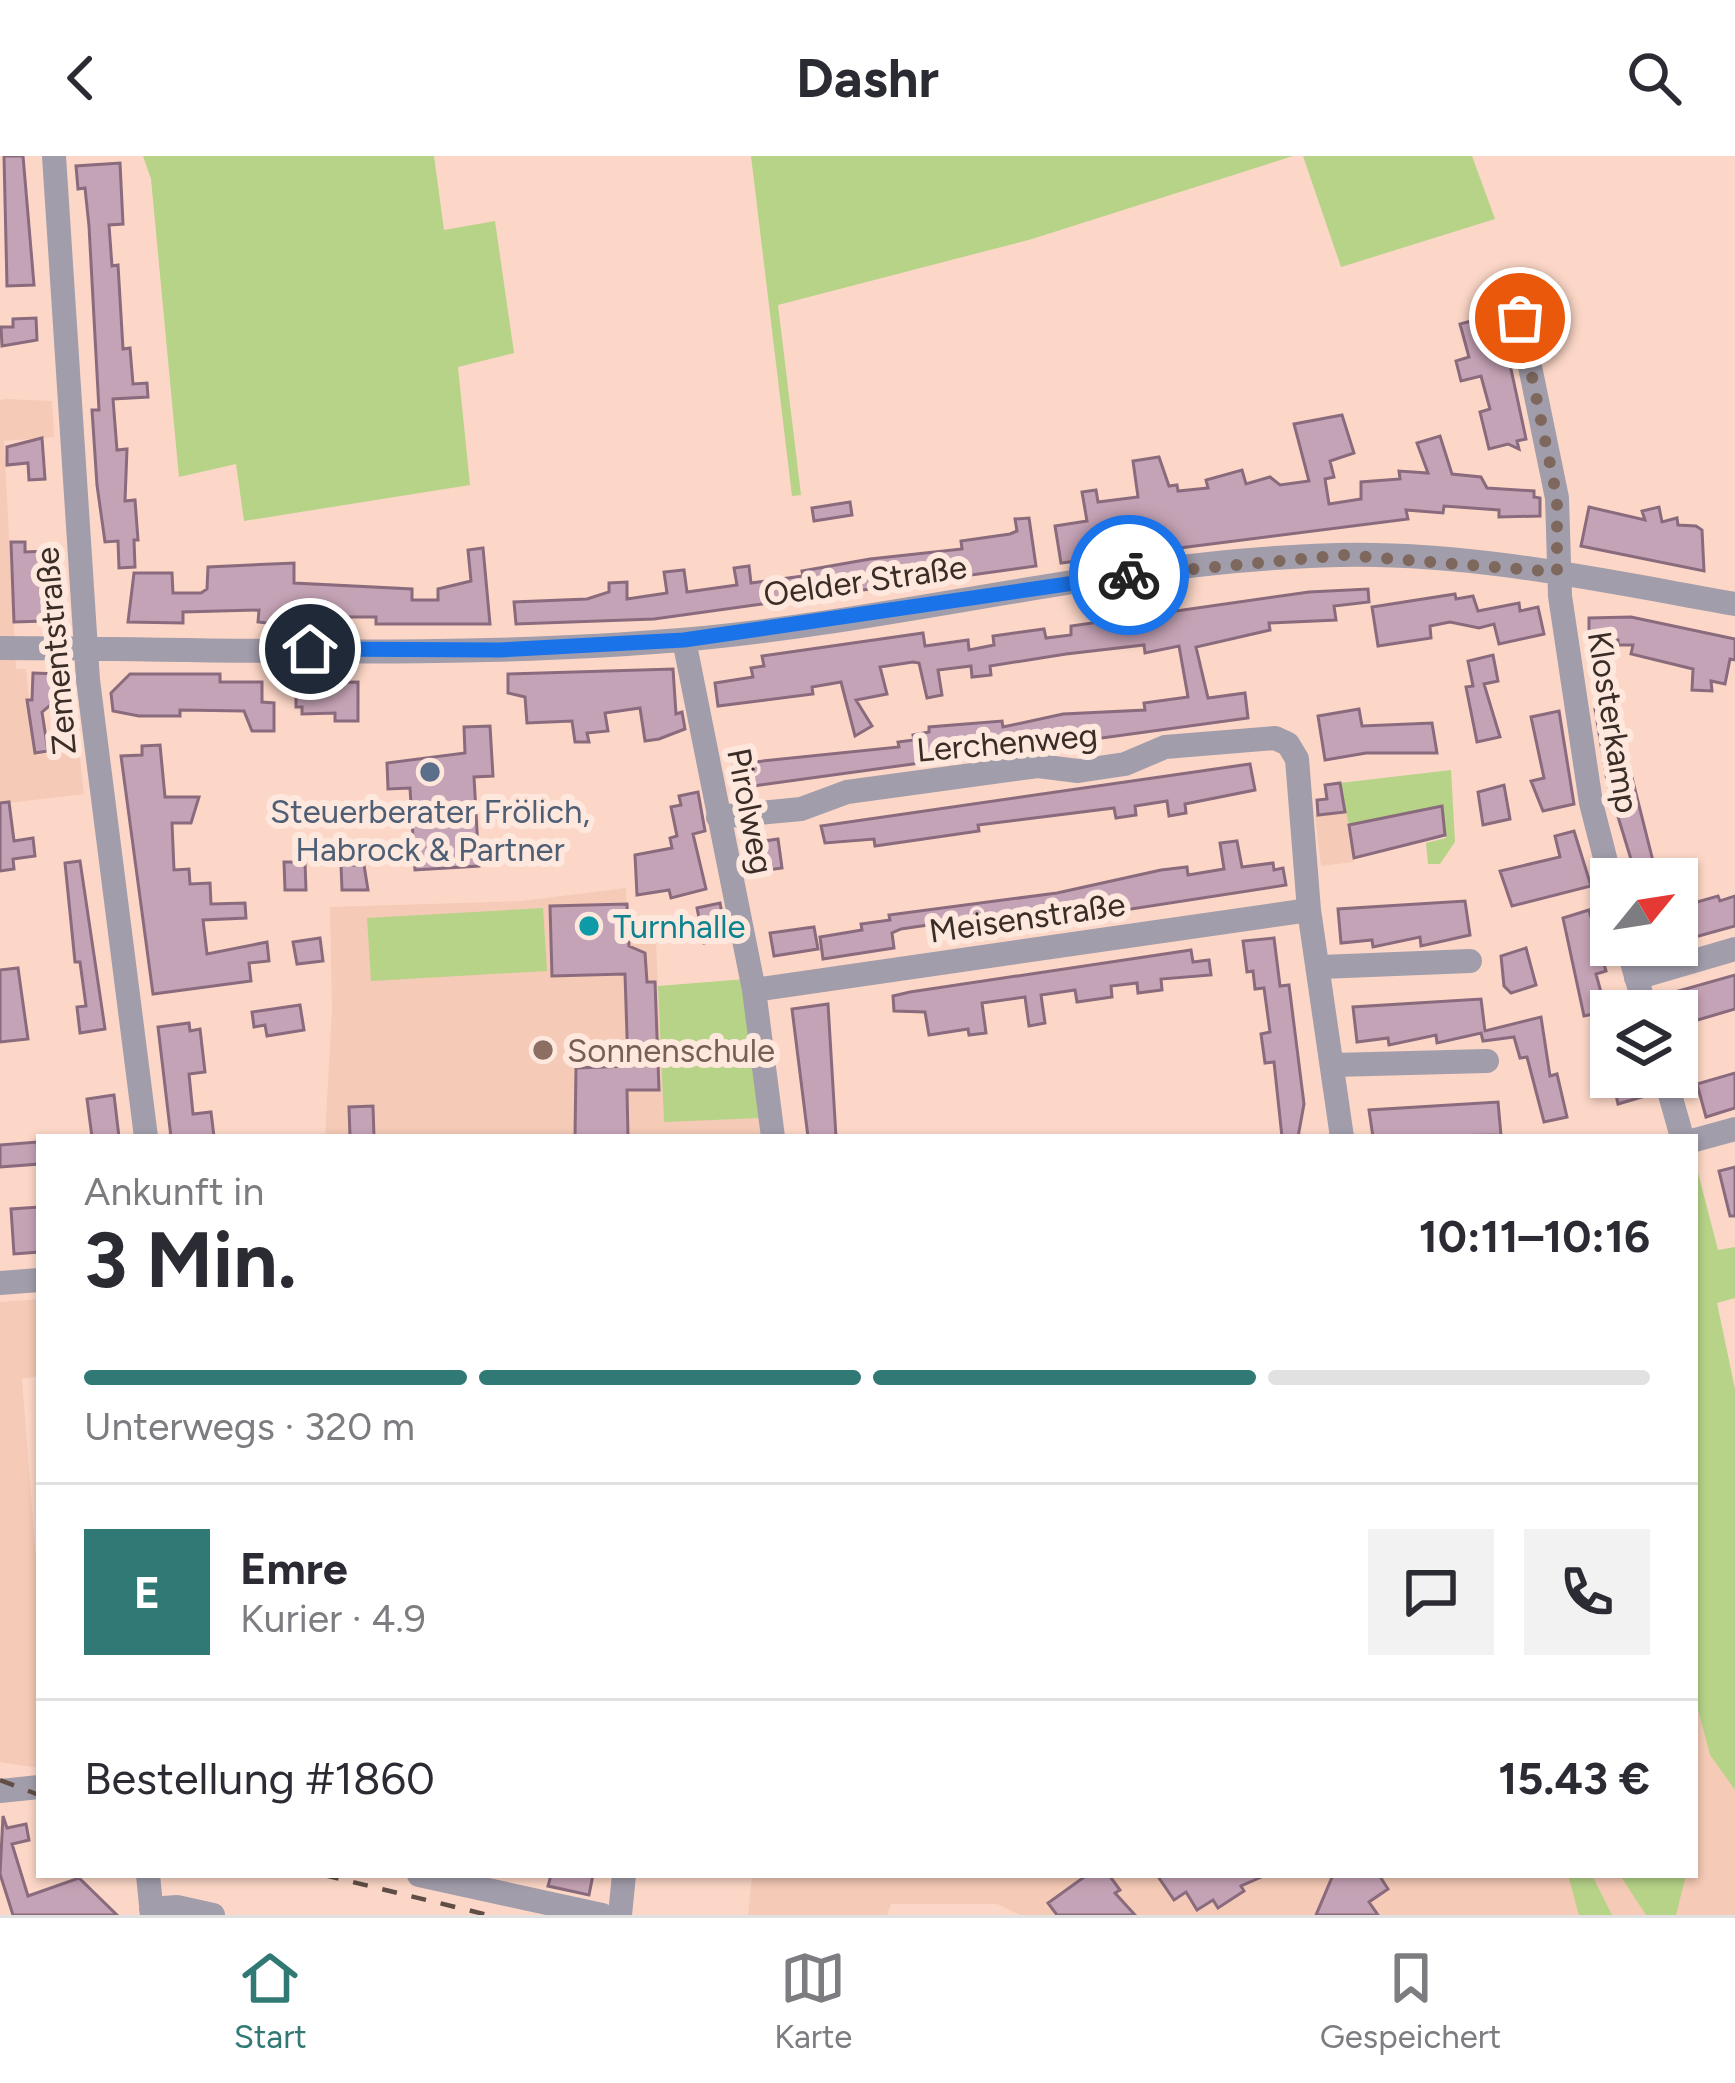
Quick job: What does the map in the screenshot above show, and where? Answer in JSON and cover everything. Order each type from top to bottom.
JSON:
[{"type":"street","name":"Zementstraße","points":[[53,156],[85,647],[146,1134]]},
{"type":"street","name":"Klosterkamp","points":[[1520,318],[1557,498],[1557,572],[1591,803],[1605,858]]},
{"type":"street","name":"Oelder Straße","points":[[0,648],[500,650],[684,640],[1274,558],[1343,555],[1557,572],[1735,604]]},
{"type":"street","name":"Pirolweg","points":[[684,640],[754,990],[773,1134]]},
{"type":"street","name":"Lerchenweg","points":[[718,818],[801,809],[847,792],[1038,766],[1078,771],[1125,764],[1165,747],[1275,738],[1288,744],[1297,759],[1309,910],[1321,967],[1342,1134]]},
{"type":"street","name":"Meisenstraße","points":[[754,990],[1309,910]]},
{"type":"street","points":[[1636,978],[1735,949]]},
{"type":"street","points":[[1321,967],[1470,961]]},
{"type":"street","points":[[1633,966],[1640,990]]},
{"type":"street","points":[[1333,1065],[1487,1061]]},
{"type":"street","points":[[1671,1098],[1681,1134]]},
{"type":"street","points":[[1698,1139],[1735,1130]]},
{"type":"street","points":[[0,1283],[36,1280]]},
{"type":"street","points":[[0,1791],[36,1787]]},
{"type":"street","points":[[148,1878],[151,1912],[210,1913]]},
{"type":"street","points":[[433,1878],[602,1915]]},
{"type":"street","points":[[620,1915],[624,1878]]},
{"type":"shaded area","points":[[0,400],[52,401],[54,437],[4,441],[16,669],[26,669],[35,755],[79,750],[84,794],[0,804]]},
{"type":"shaded area","points":[[1349,811],[1353,862],[1321,866],[1315,815]]},
{"type":"shaded area","name":"Sonnenschule","points":[[626,888],[628,941],[656,944],[664,1121],[761,1118],[763,1134],[325,1134],[332,1010],[330,907],[522,901]]},
{"type":"shaded area","points":[[36,1299],[36,1377],[22,1379],[36,1559],[36,1768],[0,1762],[0,1302]]},
{"type":"shaded area","points":[[1698,1710],[1710,1755],[1735,1790],[1735,1915],[1020,1915],[997,1904],[891,1904],[887,1915],[748,1915],[752,1878],[1698,1878]]},
{"type":"green space","points":[[143,156],[434,156],[444,230],[495,221],[514,353],[458,367],[470,485],[244,521],[236,464],[179,477],[151,179]]},
{"type":"green space","points":[[751,156],[1293,156],[1032,239],[778,305],[801,495],[792,496]]},
{"type":"green space","points":[[1303,156],[1472,156],[1495,219],[1341,267]]},
{"type":"green space","points":[[1451,770],[1455,842],[1440,864],[1428,864],[1426,843],[1446,838],[1442,806],[1349,825],[1340,783]]},
{"type":"green space","points":[[543,908],[547,971],[371,981],[367,918]]},
{"type":"green space","points":[[746,979],[761,1118],[664,1122],[658,986]]},
{"type":"green space","points":[[1698,1173],[1718,1250],[1735,1247],[1735,1298],[1717,1303],[1735,1389],[1735,1790],[1710,1755],[1698,1710]]},
{"type":"green space","points":[[1569,1878],[1594,1878],[1612,1915],[1579,1915]]},
{"type":"green space","points":[[1622,1878],[1685,1878],[1676,1915],[1646,1915]]},
{"type":"building","points":[[4,156],[23,156],[34,285],[7,286]]},
{"type":"building","points":[[120,163],[123,224],[109,225],[112,266],[118,265],[123,349],[130,348],[133,384],[147,383],[148,397],[113,399],[117,450],[127,449],[125,501],[135,500],[138,540],[134,540],[135,567],[119,568],[118,541],[105,542],[97,485],[92,410],[99,410],[89,226],[85,188],[78,189],[76,166]]},
{"type":"building","points":[[1497,304],[1526,439],[1517,441],[1519,449],[1508,444],[1489,449],[1480,412],[1490,409],[1481,376],[1461,381],[1456,361],[1469,357],[1460,324],[1475,320],[1473,310]]},
{"type":"building","points":[[36,318],[37,340],[2,346],[1,327],[13,327],[13,319]]},
{"type":"building","points":[[1342,415],[1354,453],[1330,461],[1334,477],[1325,479],[1329,504],[1361,499],[1361,482],[1400,479],[1399,471],[1428,473],[1417,443],[1440,436],[1452,474],[1481,477],[1487,488],[1534,491],[1534,497],[1540,498],[1540,516],[1499,517],[1499,510],[1444,506],[1443,513],[1406,510],[1408,519],[1061,563],[1055,526],[1087,521],[1082,492],[1096,490],[1098,502],[1138,497],[1133,461],[1159,457],[1169,486],[1177,485],[1178,491],[1208,488],[1206,480],[1242,470],[1246,484],[1270,477],[1280,485],[1309,481],[1294,424]]},
{"type":"building","points":[[42,438],[45,479],[29,480],[28,463],[7,465],[7,447]]},
{"type":"building","points":[[850,502],[852,515],[814,521],[812,508]]},
{"type":"building","points":[[1589,507],[1645,520],[1642,511],[1659,507],[1662,522],[1677,518],[1678,525],[1696,526],[1702,530],[1704,571],[1581,546]]},
{"type":"building","points":[[1029,518],[1036,566],[654,619],[516,624],[514,602],[587,599],[609,592],[609,583],[627,582],[627,599],[667,593],[664,572],[684,570],[687,592],[737,585],[734,568],[749,566],[751,583],[803,576],[802,571],[870,559],[962,549],[961,541],[1010,534],[1017,531],[1015,519]]},
{"type":"building","points":[[11,542],[25,542],[25,552],[47,551],[52,610],[45,621],[14,622]]},
{"type":"building","points":[[483,548],[490,624],[376,624],[376,617],[348,617],[344,623],[339,617],[267,623],[258,622],[259,610],[183,612],[183,623],[128,622],[134,573],[172,573],[173,593],[201,593],[207,589],[208,567],[294,563],[294,583],[412,589],[412,600],[438,600],[438,589],[471,581],[468,550]]},
{"type":"building","points":[[1368,589],[1369,602],[1334,606],[1336,620],[1269,623],[1270,630],[1196,647],[1208,698],[1245,693],[1248,718],[738,788],[734,764],[899,747],[898,742],[914,740],[913,735],[929,732],[929,727],[1002,721],[1003,727],[1063,714],[1145,710],[1144,703],[1188,697],[1179,646],[1145,653],[1144,645],[1066,654],[990,666],[991,675],[972,677],[971,666],[938,670],[942,695],[927,698],[919,663],[913,662],[880,667],[887,694],[856,700],[872,726],[855,736],[841,682],[812,687],[813,694],[718,706],[715,683],[753,677],[751,668],[764,666],[762,656],[923,633],[925,646],[968,640],[969,650],[994,645],[993,636],[1044,629],[1046,638],[1071,635],[1071,626],[1309,592]]},
{"type":"building","points":[[1455,594],[1456,599],[1473,596],[1478,611],[1519,603],[1520,611],[1538,607],[1544,634],[1499,644],[1494,624],[1479,628],[1450,622],[1430,626],[1431,638],[1378,646],[1372,607]]},
{"type":"building","points":[[1631,617],[1735,639],[1735,660],[1730,659],[1725,684],[1711,681],[1712,691],[1692,690],[1693,669],[1631,654],[1633,645],[1618,645],[1618,640],[1589,641],[1589,618]]},
{"type":"building","points":[[1493,655],[1498,681],[1484,684],[1500,737],[1477,742],[1466,687],[1473,686],[1468,661]]},
{"type":"building","points":[[673,669],[676,714],[682,712],[685,729],[659,739],[645,741],[640,708],[605,713],[608,731],[587,733],[589,742],[575,742],[572,721],[527,723],[525,697],[508,693],[508,674]]},
{"type":"building","points":[[33,673],[57,674],[60,697],[42,712],[48,751],[35,753],[27,700],[32,700]]},
{"type":"building","points":[[130,674],[220,674],[220,682],[262,682],[262,702],[274,703],[274,731],[252,731],[244,711],[180,710],[180,716],[139,716],[113,711],[111,693]]},
{"type":"building","points":[[358,682],[358,721],[335,721],[335,713],[302,714],[302,707],[296,707],[296,683]]},
{"type":"building","points":[[1614,706],[1652,858],[1631,858],[1607,781],[1595,709]]},
{"type":"building","points":[[1359,709],[1362,726],[1432,723],[1437,753],[1366,753],[1325,760],[1318,716]]},
{"type":"building","points":[[1559,711],[1574,804],[1543,811],[1531,781],[1544,778],[1531,717]]},
{"type":"building","points":[[490,726],[493,776],[474,777],[479,866],[415,870],[410,788],[388,789],[387,763],[465,753],[464,727]]},
{"type":"building","points":[[160,745],[165,797],[199,797],[191,823],[172,823],[174,870],[189,869],[190,884],[210,883],[211,904],[245,903],[246,918],[203,920],[207,954],[267,942],[269,961],[249,963],[251,981],[153,994],[121,756],[142,755],[142,746]]},
{"type":"building","points":[[1250,764],[1255,790],[1185,804],[1186,813],[1169,816],[1167,801],[1135,806],[1136,815],[1116,818],[1114,808],[978,825],[979,831],[875,846],[874,839],[825,843],[821,826]]},
{"type":"building","points":[[1340,783],[1345,812],[1318,815],[1317,800],[1327,799],[1325,785]]},
{"type":"building","points":[[1504,785],[1510,819],[1483,825],[1478,792]]},
{"type":"building","points":[[698,792],[705,831],[693,834],[706,889],[671,898],[669,890],[637,895],[635,855],[672,848],[670,838],[677,836],[671,807],[681,805],[679,796]]},
{"type":"building","points":[[9,802],[14,841],[33,838],[35,856],[13,859],[14,869],[0,871],[0,803]]},
{"type":"building","points":[[1442,806],[1445,835],[1354,858],[1349,825]]},
{"type":"building","points":[[1574,831],[1590,886],[1512,906],[1500,871],[1560,857],[1555,836]]},
{"type":"building","points":[[778,839],[782,868],[754,872],[751,843]]},
{"type":"building","points":[[1237,841],[1242,867],[1273,863],[1274,870],[1283,868],[1286,885],[1014,927],[1012,916],[1004,914],[973,919],[975,933],[937,938],[935,924],[901,929],[892,933],[894,948],[823,959],[820,937],[862,930],[861,924],[890,920],[889,915],[1057,893],[1161,870],[1187,867],[1188,875],[1224,869],[1220,843]]},
{"type":"building","points":[[80,861],[105,1029],[80,1033],[77,1007],[86,1006],[80,962],[75,962],[65,863]]},
{"type":"building","points":[[284,862],[305,862],[306,890],[285,890]]},
{"type":"building","points":[[341,865],[364,865],[368,890],[342,890]]},
{"type":"building","points":[[1735,896],[1735,926],[1698,936],[1698,902]]},
{"type":"building","points":[[1465,901],[1470,935],[1421,946],[1420,937],[1373,947],[1372,940],[1341,943],[1338,909]]},
{"type":"building","points":[[720,903],[727,938],[704,943],[697,908]]},
{"type":"building","points":[[627,904],[629,946],[645,953],[647,982],[655,982],[659,1090],[627,1090],[628,1134],[575,1134],[576,1068],[628,1066],[625,974],[552,976],[550,906]]},
{"type":"building","points":[[1589,910],[1590,966],[1605,966],[1606,971],[1596,974],[1600,990],[1590,990],[1590,1015],[1584,1016],[1563,918]]},
{"type":"building","points":[[814,927],[818,949],[774,956],[770,933]]},
{"type":"building","points":[[320,938],[323,961],[297,964],[293,942]]},
{"type":"building","points":[[1274,938],[1280,986],[1289,985],[1304,1104],[1299,1134],[1282,1134],[1274,1062],[1265,1063],[1261,1034],[1270,1032],[1264,988],[1255,989],[1253,971],[1247,972],[1243,941]]},
{"type":"building","points":[[1526,948],[1536,985],[1511,993],[1504,986],[1501,956]]},
{"type":"building","points":[[1191,950],[1193,962],[1209,960],[1211,975],[1161,979],[1162,990],[1138,993],[1137,983],[1111,986],[1112,997],[1077,1002],[1075,990],[1041,995],[1045,1023],[1029,1026],[1025,997],[982,1003],[986,1033],[969,1035],[968,1029],[929,1035],[925,1012],[894,1011],[893,996],[910,992]]},
{"type":"building","points":[[18,968],[28,1039],[0,1042],[0,970]]},
{"type":"building","points":[[1735,975],[1735,1009],[1698,1020],[1698,990],[1682,990]]},
{"type":"building","points":[[1481,999],[1485,1031],[1541,1017],[1550,1076],[1557,1074],[1567,1117],[1544,1122],[1527,1057],[1520,1058],[1514,1037],[1483,1041],[1481,1033],[1437,1043],[1436,1035],[1389,1045],[1388,1038],[1357,1042],[1353,1007]]},
{"type":"building","points":[[828,1004],[836,1134],[808,1134],[792,1009]]},
{"type":"building","points":[[300,1005],[304,1030],[267,1036],[265,1025],[254,1027],[252,1012]]},
{"type":"building","points":[[189,1023],[190,1031],[200,1029],[205,1072],[189,1074],[193,1114],[211,1112],[214,1134],[171,1134],[158,1027]]},
{"type":"building","points":[[1735,1073],[1735,1108],[1706,1117],[1698,1084]]},
{"type":"building","points":[[114,1095],[119,1134],[92,1134],[87,1099]]},
{"type":"building","points":[[1498,1102],[1501,1134],[1373,1134],[1369,1110]]},
{"type":"building","points":[[373,1106],[374,1134],[350,1134],[349,1107]]},
{"type":"building","points":[[36,1142],[36,1164],[0,1167],[0,1145]]},
{"type":"building","points":[[1735,1167],[1735,1216],[1730,1216],[1719,1171]]},
{"type":"building","points":[[36,1207],[36,1252],[14,1254],[11,1209]]},
{"type":"building","points":[[3,1816],[7,1828],[26,1824],[29,1840],[12,1844],[28,1896],[79,1878],[117,1915],[13,1915],[0,1874]]},
{"type":"building","points":[[550,1878],[592,1878],[589,1895],[548,1886]]},
{"type":"building","points":[[1083,1878],[1111,1878],[1120,1890],[1115,1893],[1135,1915],[1057,1915],[1048,1903]]},
{"type":"building","points":[[1159,1878],[1259,1878],[1241,1886],[1244,1891],[1218,1908],[1213,1900],[1197,1910],[1186,1892],[1174,1900]]},
{"type":"building","points":[[1332,1878],[1381,1878],[1388,1889],[1369,1902],[1378,1915],[1316,1915]]},
{"type":"railway","points":[[0,1780],[36,1794]]},
{"type":"railway","points":[[336,1878],[488,1915]]},
{"type":"way so far","points":[[1129,575],[1207,564],[1343,555],[1557,572],[1561,542],[1557,498],[1544,415],[1520,318]]},
{"type":"place","name":"Steuerberater Frölich, Habrock & Partner","points":[[430,772]]},
{"type":"place","name":"Turnhalle","points":[[589,926]]},
{"type":"place","name":"Sonnenschule","points":[[543,1050]]},
{"type":"route","points":[[310,649],[500,650],[684,640],[1129,575]]}]
